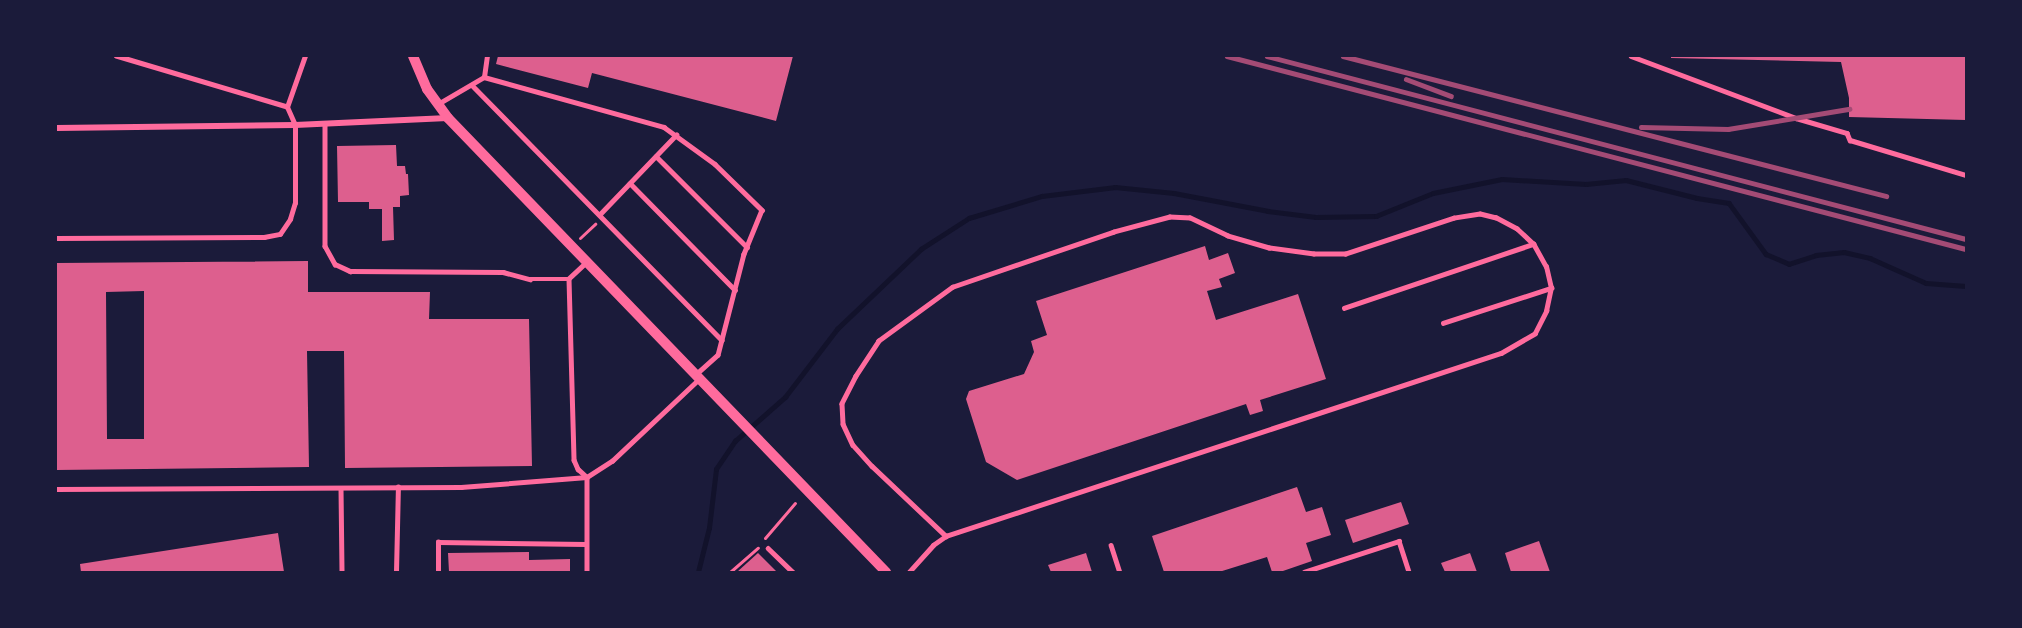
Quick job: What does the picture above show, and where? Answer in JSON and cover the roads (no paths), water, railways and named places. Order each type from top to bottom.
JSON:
[{"type":"street","points":[[412,56],[418,73],[448,118],[886,573]]},
{"type":"street","points":[[56,128],[325,124],[448,118]]},
{"type":"lane","points":[[116,56],[287,107]]},
{"type":"lane","points":[[56,238],[264,237],[280,234],[290,219],[295,203],[294,124],[287,107],[305,56]]},
{"type":"lane","points":[[438,104],[484,77],[487,56]]},
{"type":"lane","points":[[1631,56],[1796,118],[1847,133],[1850,140],[1966,175]]},
{"type":"lane","points":[[56,489],[500,486],[587,477],[612,461],[698,377],[717,355],[747,247],[762,210],[715,164],[664,127],[484,77]]},
{"type":"lane","points":[[472,85],[722,340]]},
{"type":"lane","points":[[325,124],[325,246],[335,264],[350,271],[503,272],[530,279],[569,279],[587,262]]},
{"type":"lane","points":[[600,214],[676,135]]},
{"type":"lane","points":[[656,156],[747,247]]},
{"type":"lane","points":[[630,183],[735,290]]},
{"type":"lane","points":[[909,573],[933,545],[946,536],[1501,353],[1535,333],[1546,311],[1551,288],[1546,267],[1533,243],[1516,229],[1496,218],[1480,214],[1454,218],[1346,255],[1314,254],[1269,248],[1228,236],[1190,218],[1170,217],[1114,232],[953,287],[879,341],[856,376],[842,404],[843,424],[854,445],[872,466],[946,536]]},
{"type":"lane","points":[[1344,308],[1533,243]]},
{"type":"lane","points":[[569,279],[574,460],[578,470],[587,477]]},
{"type":"lane","points":[[1443,323],[1551,288]]},
{"type":"lane","points":[[587,477],[587,573]]},
{"type":"lane","points":[[396,573],[398,487]]},
{"type":"lane","points":[[341,488],[342,573]]},
{"type":"lane","points":[[1304,573],[1399,541],[1409,573]]},
{"type":"lane","points":[[438,573],[438,542],[586,544]]},
{"type":"lane","points":[[1111,545],[1120,573]]},
{"type":"lane","points":[[768,548],[793,573]]},
{"type":"waterway","points":[[698,572],[709,528],[716,469],[735,441],[785,397],[837,329],[921,249],[969,218],[1042,196],[1115,187],[1174,193],[1268,211],[1316,217],[1376,216],[1433,193],[1502,179],[1586,184],[1626,180],[1697,198],[1729,203],[1766,254],[1789,264],[1816,255],[1844,252],[1870,258],[1926,283],[1966,286]]},
{"type":"railway","points":[[1227,56],[1966,249]]},
{"type":"railway","points":[[1267,56],[1966,239]]},
{"type":"railway","points":[[1343,56],[1886,196]]},
{"type":"railway","points":[[1406,79],[1451,96]]},
{"type":"railway","points":[[1641,127],[1728,129],[1849,109]]}]
